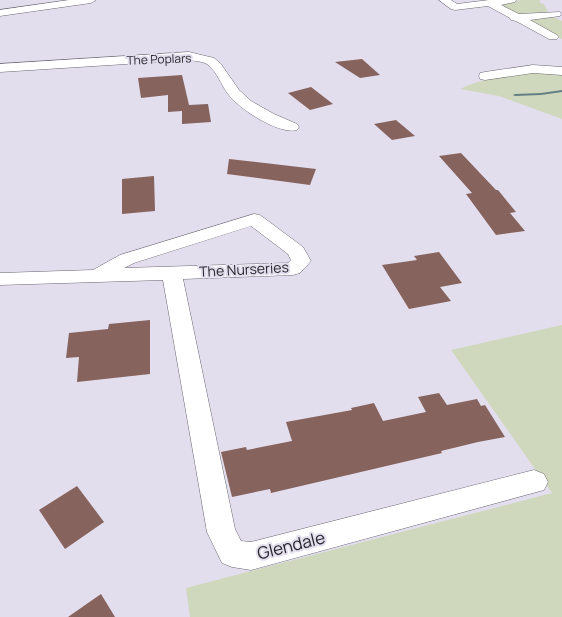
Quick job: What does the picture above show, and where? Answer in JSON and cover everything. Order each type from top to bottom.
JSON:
[{"type":"street","points":[[0,13],[91,0]]},
{"type":"street","points":[[444,0],[455,7],[511,0]]},
{"type":"street","points":[[490,3],[515,18],[553,37]]},
{"type":"street","points":[[550,4],[559,16]]},
{"type":"street","points":[[515,18],[559,16]]},
{"type":"street","name":"The Poplars","points":[[0,68],[189,56],[201,58],[211,61],[234,94],[256,110],[292,127]]},
{"type":"street","points":[[485,76],[508,71],[543,69],[562,71]]},
{"type":"street","name":"The Nurseries","points":[[0,279],[293,269],[301,261],[296,251],[254,219],[127,259],[98,275]]},
{"type":"street","name":"Glendale","points":[[172,273],[220,532],[232,553],[250,556],[534,482]]},
{"type":"green space","points":[[522,0],[540,0],[540,3],[544,4],[548,12],[519,15],[498,4]]},
{"type":"green space","points":[[548,17],[556,18],[562,21],[562,39],[528,22],[526,19]]},
{"type":"green space","points":[[562,72],[562,119],[499,96],[460,89],[486,80],[510,75]]},
{"type":"green space","points":[[562,325],[562,617],[190,617],[186,588],[552,493],[451,350]]},
{"type":"building","points":[[362,59],[380,75],[360,78],[335,62]]},
{"type":"building","points":[[182,75],[189,105],[208,104],[211,122],[182,124],[182,111],[168,112],[168,95],[141,98],[138,78]]},
{"type":"building","points":[[311,87],[333,104],[310,110],[288,93]]},
{"type":"building","points":[[396,120],[415,136],[392,140],[374,124]]},
{"type":"building","points":[[461,153],[496,190],[498,190],[516,212],[510,213],[525,231],[496,235],[466,194],[472,193],[439,156]]},
{"type":"building","points":[[229,159],[316,169],[310,185],[227,174]]},
{"type":"building","points":[[154,176],[155,211],[122,214],[122,179]]},
{"type":"building","points":[[439,252],[462,283],[440,287],[451,301],[409,309],[382,265],[417,260],[414,256]]},
{"type":"building","points":[[150,320],[150,374],[77,382],[79,357],[66,358],[69,333],[108,329],[109,324]]},
{"type":"building","points":[[439,393],[447,405],[477,399],[481,406],[485,405],[505,437],[478,442],[441,451],[442,453],[271,493],[270,489],[232,497],[221,452],[246,447],[247,450],[292,441],[286,422],[352,410],[351,408],[374,403],[383,421],[426,412],[418,397]]},
{"type":"building","points":[[77,486],[104,522],[65,549],[39,510]]},
{"type":"building","points":[[101,594],[115,617],[68,617]]},
{"type":"waterway","points":[[515,95],[541,94],[562,91]]}]
